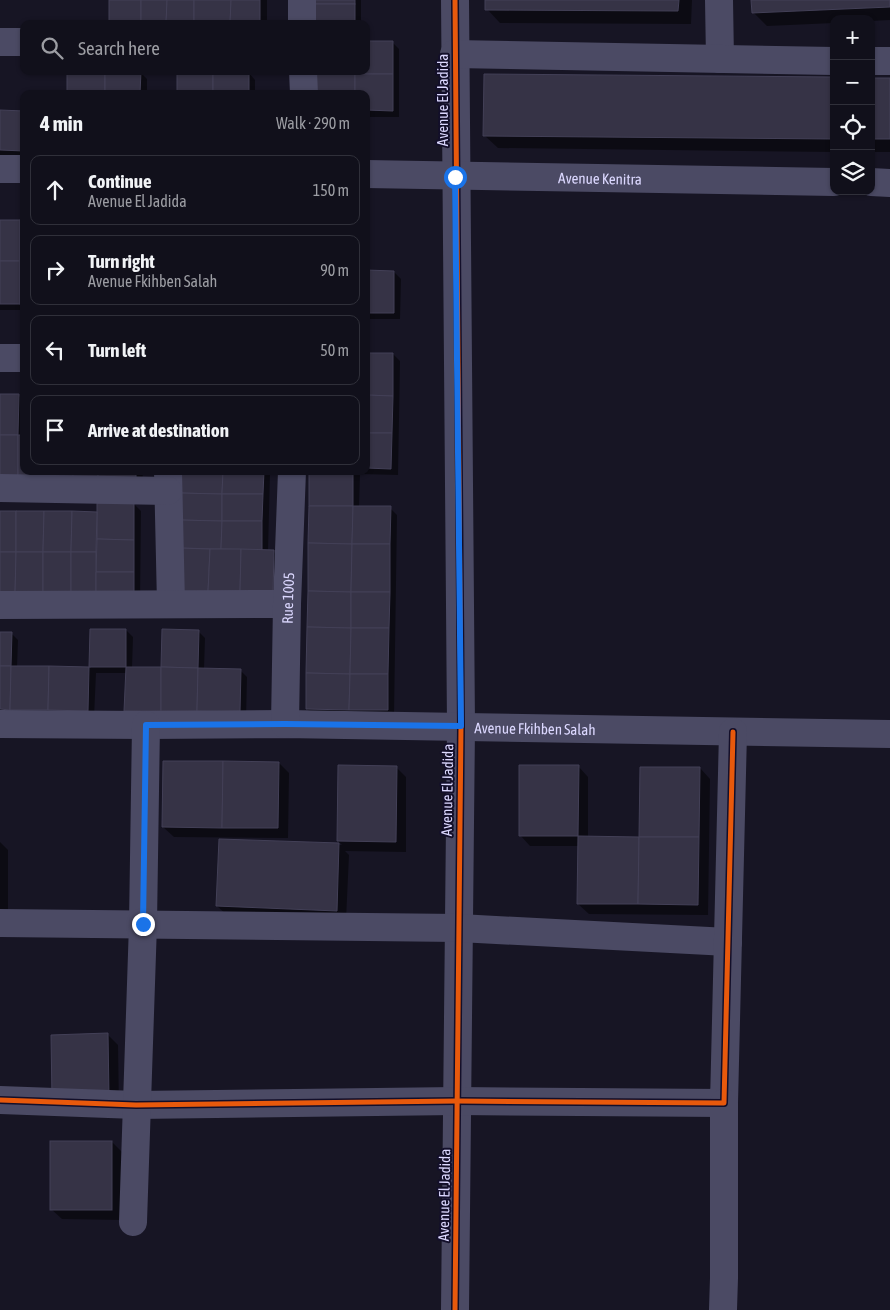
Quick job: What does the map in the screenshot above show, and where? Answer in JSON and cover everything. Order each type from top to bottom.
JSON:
[{"type":"street","points":[[302,0],[302,20]]},
{"type":"street","name":"Avenue El Jadida","points":[[455,0],[461,726],[455,1310]]},
{"type":"street","points":[[719,0],[720,59]]},
{"type":"street","points":[[0,42],[20,42]]},
{"type":"street","points":[[454,54],[830,61]]},
{"type":"street","points":[[875,61],[890,61]]},
{"type":"street","points":[[303,75],[304,90]]},
{"type":"street","points":[[0,169],[20,169]]},
{"type":"street","name":"Avenue Kenitra","points":[[370,174],[830,182]]},
{"type":"street","points":[[875,182],[890,183]]},
{"type":"street","points":[[0,358],[20,358]]},
{"type":"street","name":"Rue 1005","points":[[285,724],[292,475]]},
{"type":"street","points":[[0,488],[168,481],[170,604]]},
{"type":"street","points":[[0,605],[287,604]]},
{"type":"street","name":"Avenue Fkihben Salah","points":[[0,724],[285,724],[890,734]]},
{"type":"street","points":[[133,1222],[143,924],[146,725]]},
{"type":"street","points":[[723,1310],[724,1103],[733,732]]},
{"type":"street","points":[[0,923],[459,928],[728,942]]},
{"type":"street","points":[[0,1100],[136,1105],[457,1101],[724,1103]]},
{"type":"building","points":[[109,0],[141,0],[141,20],[109,20]]},
{"type":"building","points":[[141,0],[167,0],[166,20],[141,20]]},
{"type":"building","points":[[167,0],[194,0],[194,20],[166,20]]},
{"type":"building","points":[[194,0],[231,0],[230,20],[194,20]]},
{"type":"building","points":[[231,0],[260,0],[260,20],[230,20]]},
{"type":"building","points":[[311,0],[355,0],[355,4],[311,4]]},
{"type":"building","points":[[485,0],[679,0],[678,11],[485,10]]},
{"type":"building","points":[[751,0],[890,0],[890,7],[752,13]]},
{"type":"building","points":[[311,4],[355,4],[355,20],[311,20]]},
{"type":"building","points":[[370,41],[393,41],[393,74],[370,74]]},
{"type":"building","points":[[393,74],[393,111],[370,110],[370,90],[355,90],[355,75]]},
{"type":"building","points":[[484,74],[830,77],[830,139],[483,136]]},
{"type":"building","points":[[67,75],[105,75],[105,90],[67,90]]},
{"type":"building","points":[[105,75],[141,75],[140,90],[105,90]]},
{"type":"building","points":[[177,75],[213,75],[213,90],[177,90]]},
{"type":"building","points":[[213,75],[249,75],[249,90],[213,90]]},
{"type":"building","points":[[311,75],[355,75],[355,90],[311,90]]},
{"type":"building","points":[[875,78],[890,78],[890,139],[875,139]]},
{"type":"building","points":[[0,110],[20,111],[20,151],[0,150]]},
{"type":"building","points":[[0,220],[20,220],[20,261],[0,261]]},
{"type":"building","points":[[0,261],[20,261],[20,304],[0,304]]},
{"type":"building","points":[[370,270],[394,271],[394,313],[370,313]]},
{"type":"building","points":[[370,353],[393,353],[393,396],[370,395]]},
{"type":"building","points":[[0,394],[19,394],[18,435],[0,435]]},
{"type":"building","points":[[370,395],[393,396],[392,433],[370,433]]},
{"type":"building","points":[[370,433],[392,433],[391,469],[370,468]]},
{"type":"building","points":[[0,435],[18,435],[18,478],[0,477]]},
{"type":"building","points":[[18,435],[20,435],[20,475],[45,475],[45,478],[18,478]]},
{"type":"building","points":[[45,475],[73,475],[73,478],[45,478]]},
{"type":"building","points":[[73,475],[98,475],[98,478],[73,478]]},
{"type":"building","points":[[98,475],[136,475],[136,478],[98,478]]},
{"type":"building","points":[[180,475],[223,475],[222,494],[179,493]]},
{"type":"building","points":[[223,475],[264,475],[263,494],[222,494]]},
{"type":"building","points":[[309,475],[353,475],[353,506],[309,506]]},
{"type":"building","points":[[179,493],[222,494],[222,521],[179,520]]},
{"type":"building","points":[[222,494],[263,494],[262,521],[222,521]]},
{"type":"building","points":[[97,503],[134,503],[134,540],[97,539]]},
{"type":"building","points":[[309,506],[353,506],[352,544],[308,543]]},
{"type":"building","points":[[353,506],[391,506],[390,544],[352,544]]},
{"type":"building","points":[[0,511],[16,511],[16,552],[0,552]]},
{"type":"building","points":[[16,511],[44,511],[43,552],[16,552]]},
{"type":"building","points":[[44,511],[72,511],[71,552],[43,552]]},
{"type":"building","points":[[72,511],[97,512],[96,552],[71,552]]},
{"type":"building","points":[[179,520],[222,521],[221,549],[178,548]]},
{"type":"building","points":[[222,521],[262,521],[262,550],[221,549]]},
{"type":"building","points":[[97,539],[134,540],[134,572],[96,572]]},
{"type":"building","points":[[308,543],[352,544],[351,592],[308,591]]},
{"type":"building","points":[[352,544],[390,544],[390,592],[351,592]]},
{"type":"building","points":[[178,548],[210,549],[208,592],[177,592]]},
{"type":"building","points":[[210,549],[241,549],[240,593],[208,592]]},
{"type":"building","points":[[241,549],[274,550],[273,594],[240,593]]},
{"type":"building","points":[[0,552],[16,552],[15,595],[0,595]]},
{"type":"building","points":[[16,552],[43,552],[43,595],[15,595]]},
{"type":"building","points":[[43,552],[71,552],[71,595],[43,595]]},
{"type":"building","points":[[71,552],[96,552],[96,595],[71,595]]},
{"type":"building","points":[[96,572],[134,572],[134,596],[96,595]]},
{"type":"building","points":[[308,591],[351,592],[351,628],[307,627]]},
{"type":"building","points":[[351,592],[390,592],[389,628],[351,628]]},
{"type":"building","points":[[307,627],[351,628],[350,674],[306,673]]},
{"type":"building","points":[[351,628],[389,628],[388,674],[350,674]]},
{"type":"building","points":[[90,629],[126,629],[126,667],[89,667]]},
{"type":"building","points":[[162,629],[199,630],[198,668],[161,667]]},
{"type":"building","points":[[0,632],[12,632],[11,666],[0,666]]},
{"type":"building","points":[[0,666],[11,666],[10,710],[0,709]]},
{"type":"building","points":[[11,666],[49,666],[48,710],[10,710]]},
{"type":"building","points":[[49,666],[89,667],[88,711],[48,710]]},
{"type":"building","points":[[126,667],[161,667],[161,711],[124,711]]},
{"type":"building","points":[[161,667],[198,668],[197,711],[161,711]]},
{"type":"building","points":[[198,668],[241,669],[240,712],[197,711]]},
{"type":"building","points":[[306,673],[350,674],[349,710],[306,709]]},
{"type":"building","points":[[350,674],[388,674],[388,710],[349,710]]},
{"type":"building","points":[[163,761],[223,761],[222,828],[162,827]]},
{"type":"building","points":[[223,761],[279,762],[278,828],[222,828]]},
{"type":"building","points":[[338,765],[397,766],[396,842],[337,841]]},
{"type":"building","points":[[519,765],[579,765],[578,836],[519,836]]},
{"type":"building","points":[[640,767],[700,767],[699,837],[639,837]]},
{"type":"building","points":[[578,836],[639,837],[638,904],[577,904]]},
{"type":"building","points":[[639,837],[699,837],[698,905],[638,904]]},
{"type":"building","points":[[219,839],[339,843],[337,911],[216,906]]},
{"type":"building","points":[[108,1033],[109,1098],[52,1099],[51,1035]]},
{"type":"building","points":[[50,1141],[112,1141],[112,1210],[50,1210]]},
{"type":"cycle path","points":[[455,0],[461,726],[455,1310]]},
{"type":"cycle path","points":[[0,1100],[136,1105],[457,1101],[724,1103],[733,732]]},
{"type":"route","points":[[143,924],[146,725],[461,726],[455,177]]}]
